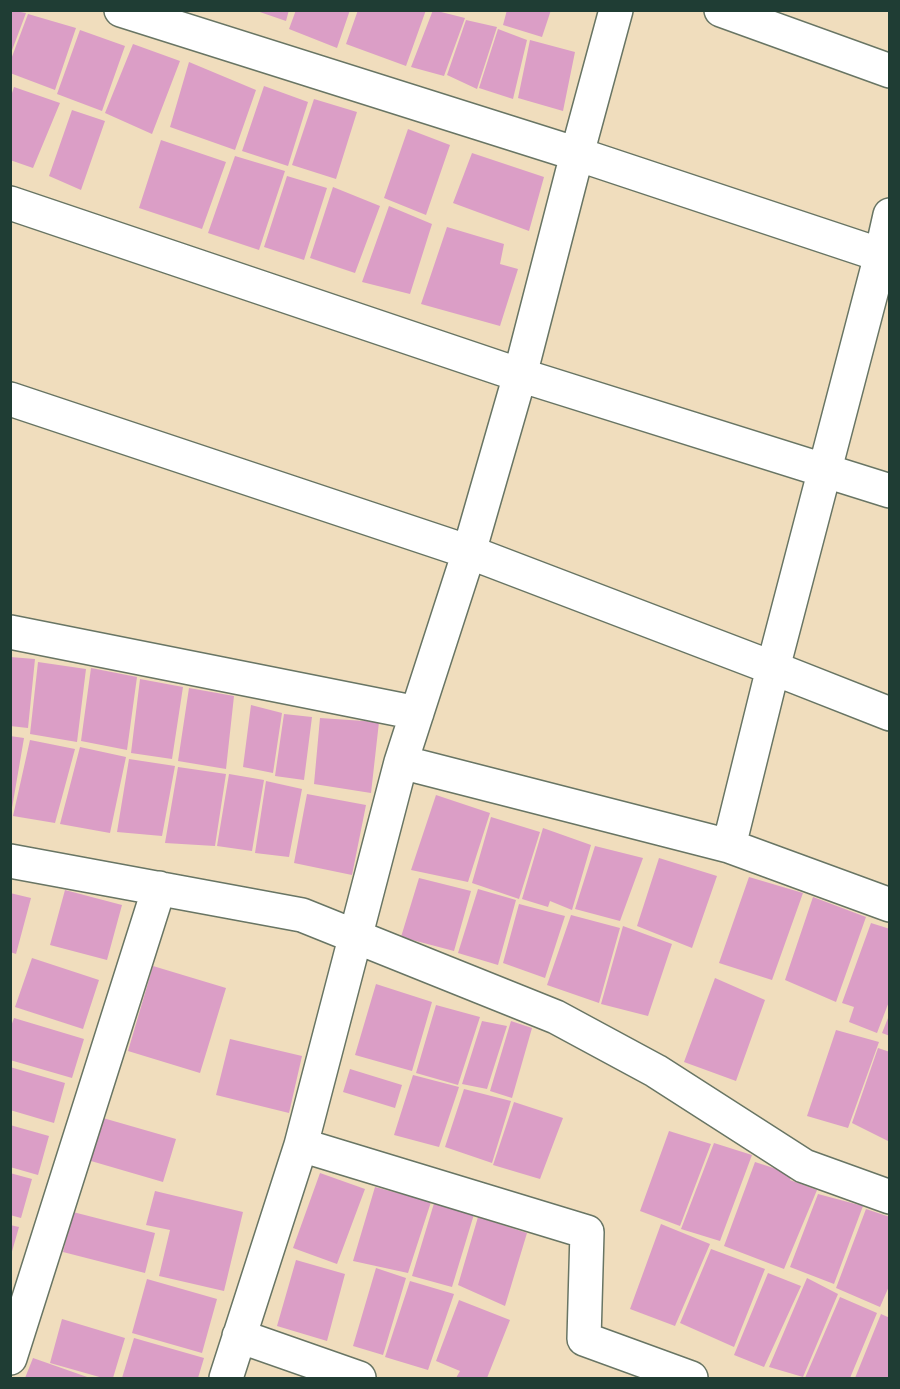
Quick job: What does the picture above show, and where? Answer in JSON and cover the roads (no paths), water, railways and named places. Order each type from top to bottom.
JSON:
[{"type":"street","points":[[121,10],[578,154],[885,256]]},
{"type":"street","points":[[226,1378],[301,1145],[400,762],[469,552],[520,375],[616,10]]},
{"type":"street","points":[[721,10],[890,71]]},
{"type":"street","points":[[10,203],[520,375],[890,491]]},
{"type":"street","points":[[729,846],[825,471],[885,256],[890,215]]},
{"type":"street","points":[[10,399],[469,552],[890,714]]},
{"type":"street","points":[[10,632],[417,713]]},
{"type":"street","points":[[400,762],[729,846],[890,905]]},
{"type":"street","points":[[10,861],[302,915],[556,1017],[656,1071],[804,1166],[890,1197]]},
{"type":"street","points":[[10,1358],[159,888]]},
{"type":"street","points":[[301,1145],[587,1232],[584,1339],[691,1378]]},
{"type":"street","points":[[239,1336],[359,1378]]}]
